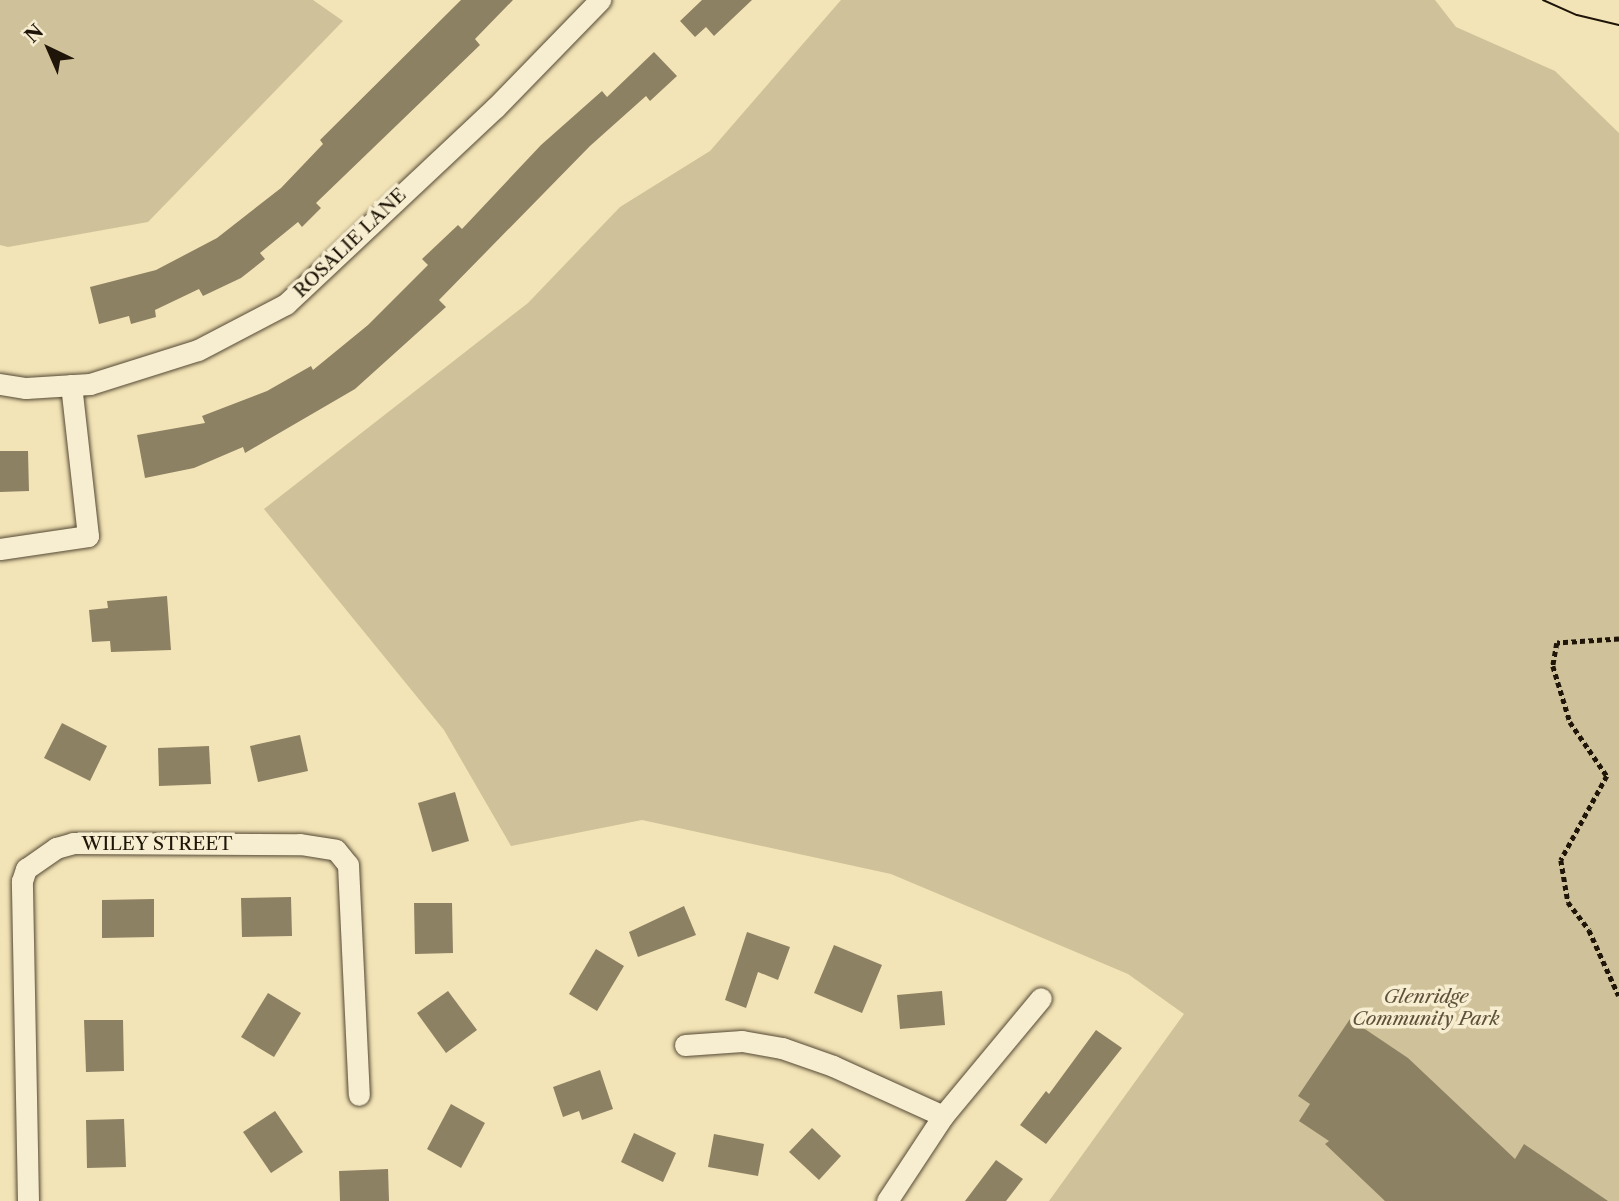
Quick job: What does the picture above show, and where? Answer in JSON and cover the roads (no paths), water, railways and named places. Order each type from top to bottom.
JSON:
[{"type":"street","name":"ROSALIE LANE","points":[[0,384],[90,384],[198,350],[286,304],[495,108],[600,0]]},
{"type":"street","points":[[0,549],[88,536],[71,385]]},
{"type":"street","name":"WILEY STREET","points":[[28,1201],[22,881],[32,863],[56,848],[73,843],[300,844],[336,850],[348,864],[359,1095]]},
{"type":"street","points":[[887,1201],[943,1116],[1041,998]]},
{"type":"street","points":[[685,1045],[742,1041],[782,1048],[834,1066],[943,1116]]},
{"type":"tram line","points":[[1543,0],[1577,15],[1619,25]]},
{"type":"park label","name":"Glenridge Community Park","points":[[1426,1008]]}]
